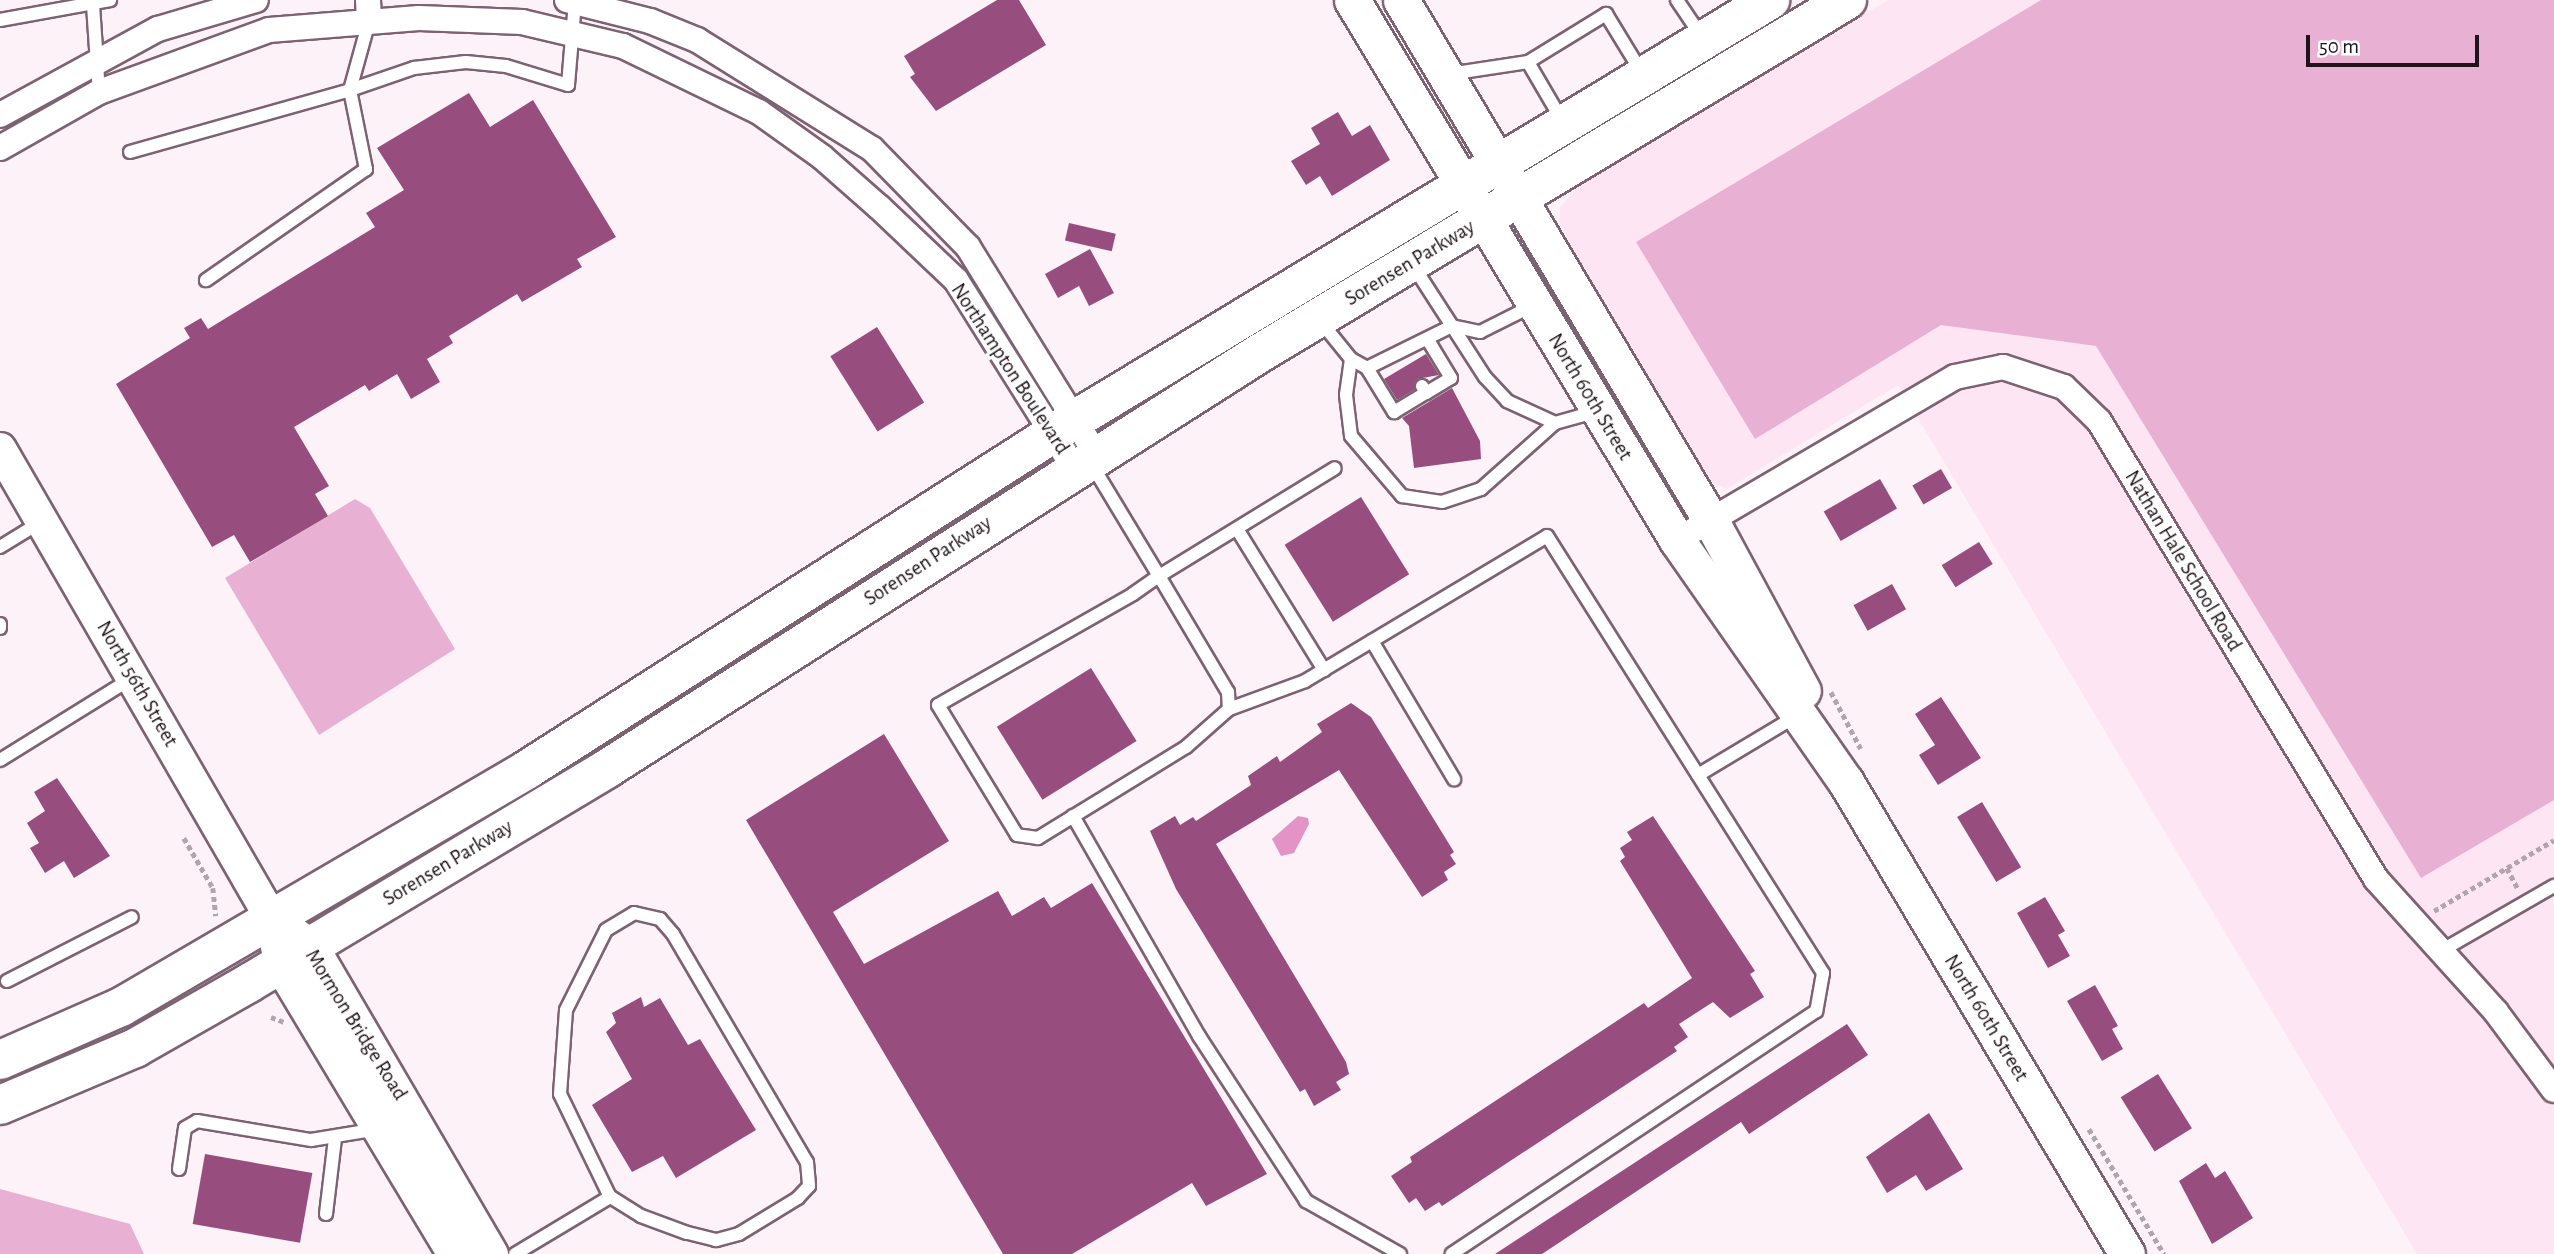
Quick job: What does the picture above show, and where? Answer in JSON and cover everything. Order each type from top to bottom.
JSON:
[{"type":"main road","name":"North 60th Street","points":[[1352,0],[1677,540],[1811,701]]},
{"type":"main road","name":"North 60th Street","points":[[1401,0],[1711,521],[1811,701],[1855,769],[2127,1254]]},
{"type":"main road","name":"Sorensen Parkway","points":[[0,1060],[121,1007],[273,921],[528,769],[1064,426],[1770,0]]},
{"type":"main road","name":"Sorensen Parkway","points":[[0,1105],[135,1048],[296,955],[608,768],[1086,460],[1847,0]]},
{"type":"main road","name":"Mormon Bridge Road","points":[[273,921],[296,955],[393,1120],[490,1254]]},
{"type":"main road","name":"Mormon Bridge Road","points":[[393,1120],[455,1254]]},
{"type":"street","points":[[0,115],[98,59],[158,29],[256,0]]},
{"type":"street","name":"Northampton Boulevard","points":[[571,1],[650,21],[697,40],[872,149],[968,247],[1064,426]]},
{"type":"street","name":"Northampton Boulevard","points":[[0,148],[99,92],[269,30],[368,11],[522,22],[570,36],[623,46],[674,67],[759,112],[822,157],[956,281],[1064,426],[1086,460]]},
{"type":"street","name":"Nathan Hale School Road","points":[[1677,540],[1965,373],[2025,370],[2064,387],[2099,421],[2357,850],[2439,952],[2496,1012],[2554,1090]]},
{"type":"street","name":"North 56th Street","points":[[0,449],[135,676],[273,921]]},
{"type":"lane","points":[[0,20],[51,7],[93,5],[110,0]]},
{"type":"lane","points":[[1677,0],[1704,40]]},
{"type":"lane","points":[[130,152],[414,68],[466,62],[506,66],[568,85],[571,1]]},
{"type":"lane","points":[[93,5],[99,92]]},
{"type":"lane","points":[[206,280],[366,169],[350,89],[368,11]]},
{"type":"lane","points":[[1446,75],[1528,62],[1606,14],[1644,76]]},
{"type":"lane","points":[[1528,62],[1564,124]]},
{"type":"lane","points":[[1411,262],[1452,326],[1507,401],[1555,423]]},
{"type":"lane","points":[[1367,368],[1405,359],[1428,340],[1452,326],[1480,332],[1535,305]]},
{"type":"lane","points":[[1318,318],[1351,359],[1367,368],[1394,412],[1424,389],[1451,378],[1428,340]]},
{"type":"lane","points":[[1351,359],[1346,395],[1351,436],[1402,496],[1442,502],[1481,489],[1555,423],[1598,411]]},
{"type":"lane","points":[[1086,460],[1228,692],[1229,709]]},
{"type":"lane","points":[[1335,468],[1159,576],[938,705],[1017,835],[1038,838],[1186,747],[1229,709],[1324,670],[1546,536],[1823,973],[1816,1011],[1451,1254]]},
{"type":"lane","points":[[0,547],[41,522]]},
{"type":"lane","points":[[1237,529],[1324,670]]},
{"type":"lane","points":[[1372,641],[1454,779]]},
{"type":"lane","points":[[0,760],[135,676]]},
{"type":"lane","points":[[1698,775],[1811,701]]},
{"type":"lane","points":[[1073,816],[1199,1035],[1306,1200],[1400,1254]]},
{"type":"lane","points":[[2439,952],[2554,887]]},
{"type":"lane","points":[[634,913],[660,919],[673,934],[798,1142],[811,1174],[797,1198],[739,1234],[716,1240],[640,1216],[610,1197],[560,1094],[559,1061],[566,1010],[590,957],[606,930],[634,913]]},
{"type":"lane","points":[[0,968],[4,982],[132,917]]},
{"type":"lane","points":[[179,1169],[185,1128],[197,1121],[311,1140],[335,1138],[393,1120]]},
{"type":"lane","points":[[326,1214],[335,1138]]},
{"type":"lane","points":[[515,1254],[610,1197]]},
{"type":"path","points":[[1811,701],[1855,769]]},
{"type":"path","points":[[184,838],[212,888],[216,918]]},
{"type":"path","points":[[2424,902],[2432,912],[2554,840]]},
{"type":"path","points":[[2087,1126],[2164,1254]]},
{"type":"shaded area","points":[[1888,0],[2554,0],[2554,1254],[2417,1254],[1898,385],[1727,489],[1711,482],[1573,253],[1560,223],[1560,208],[1576,188]]},
{"type":"shaded area","points":[[2041,0],[2554,0],[2554,800],[2421,878],[2096,346],[1941,325],[1755,439],[1636,242]]},
{"type":"shaded area","points":[[355,499],[370,508],[455,649],[319,735],[225,578]]},
{"type":"shaded area","points":[[1298,816],[1308,818],[1309,824],[1294,853],[1281,856],[1272,839]]},
{"type":"shaded area","points":[[0,1189],[130,1224],[144,1254],[0,1254]]},
{"type":"building","points":[[997,0],[1019,0],[1046,45],[936,111],[910,77],[915,74],[904,56]]},
{"type":"building","points":[[469,93],[490,127],[533,100],[616,237],[577,259],[582,267],[522,302],[517,294],[449,336],[453,343],[427,359],[440,382],[411,399],[397,374],[369,391],[365,385],[294,427],[329,486],[315,494],[328,516],[250,562],[234,535],[212,547],[116,384],[190,338],[184,328],[201,318],[208,329],[375,227],[366,213],[404,190],[377,148]]},
{"type":"building","points":[[1338,112],[1352,136],[1370,125],[1390,160],[1332,196],[1320,176],[1306,185],[1291,161],[1320,144],[1311,128]]},
{"type":"building","points":[[1069,223],[1116,234],[1112,251],[1065,241]]},
{"type":"building","points":[[1090,249],[1114,293],[1089,306],[1079,286],[1058,298],[1045,274]]},
{"type":"building","points":[[877,327],[924,402],[878,432],[830,356]]},
{"type":"building","points":[[1426,354],[1439,375],[1417,379],[1414,390],[1397,400],[1384,379]]},
{"type":"building","points":[[1452,388],[1480,441],[1481,459],[1414,468],[1409,426],[1402,418]]},
{"type":"building","points":[[1941,469],[1952,488],[1923,505],[1912,486]]},
{"type":"building","points":[[1880,479],[1897,508],[1841,541],[1824,512]]},
{"type":"building","points":[[1361,497],[1409,574],[1333,622],[1285,545]]},
{"type":"building","points":[[1979,542],[1993,564],[1955,587],[1942,565]]},
{"type":"building","points":[[1892,584],[1906,609],[1868,631],[1854,605]]},
{"type":"building","points":[[1091,668],[1137,741],[1042,800],[997,727]]},
{"type":"building","points":[[1941,697],[1981,758],[1938,785],[1919,755],[1935,745],[1915,714]]},
{"type":"building","points":[[1351,703],[1371,717],[1454,852],[1450,855],[1456,864],[1444,872],[1448,880],[1422,897],[1339,770],[1216,844],[1346,1062],[1349,1074],[1336,1082],[1341,1090],[1314,1106],[1305,1089],[1300,1092],[1176,889],[1150,831],[1175,816],[1180,825],[1193,817],[1196,821],[1251,785],[1248,776],[1277,756],[1280,762],[1322,732],[1317,724]]},
{"type":"building","points":[[884,734],[949,841],[833,912],[864,964],[998,891],[1012,916],[1044,897],[1051,908],[1092,883],[1267,1174],[1206,1206],[1192,1183],[1072,1254],[1003,1254],[746,820]]},
{"type":"building","points":[[57,778],[110,856],[74,878],[64,861],[45,873],[30,848],[39,843],[27,823],[45,811],[34,792]]},
{"type":"building","points":[[1982,802],[2021,867],[1996,882],[1957,817]]},
{"type":"building","points":[[1653,816],[1755,971],[1750,974],[1764,997],[1730,1018],[1713,1002],[1679,1024],[1688,1037],[1674,1047],[1677,1051],[1442,1206],[1439,1202],[1425,1211],[1416,1198],[1409,1203],[1391,1176],[1412,1162],[1410,1157],[1644,1003],[1648,1008],[1692,978],[1620,861],[1625,857],[1620,848],[1632,840],[1627,832]]},
{"type":"building","points":[[2045,897],[2065,931],[2058,935],[2070,956],[2048,968],[2017,913]]},
{"type":"building","points":[[2095,985],[2118,1026],[2112,1029],[2123,1049],[2102,1061],[2067,1001]]},
{"type":"building","points":[[641,997],[644,1007],[660,998],[688,1045],[700,1039],[756,1130],[676,1178],[663,1156],[632,1172],[592,1105],[632,1079],[606,1032],[616,1023],[612,1013]]},
{"type":"building","points":[[1847,1024],[1868,1055],[1749,1134],[1741,1122],[1542,1254],[1495,1254]]},
{"type":"building","points":[[2158,1074],[2192,1128],[2155,1152],[2121,1097]]},
{"type":"building","points":[[1929,1113],[1963,1169],[1926,1191],[1916,1175],[1887,1193],[1866,1157]]},
{"type":"building","points":[[205,1154],[312,1173],[300,1243],[193,1224]]},
{"type":"building","points":[[2206,1163],[2215,1178],[2225,1171],[2253,1218],[2212,1244],[2179,1181]]}]
